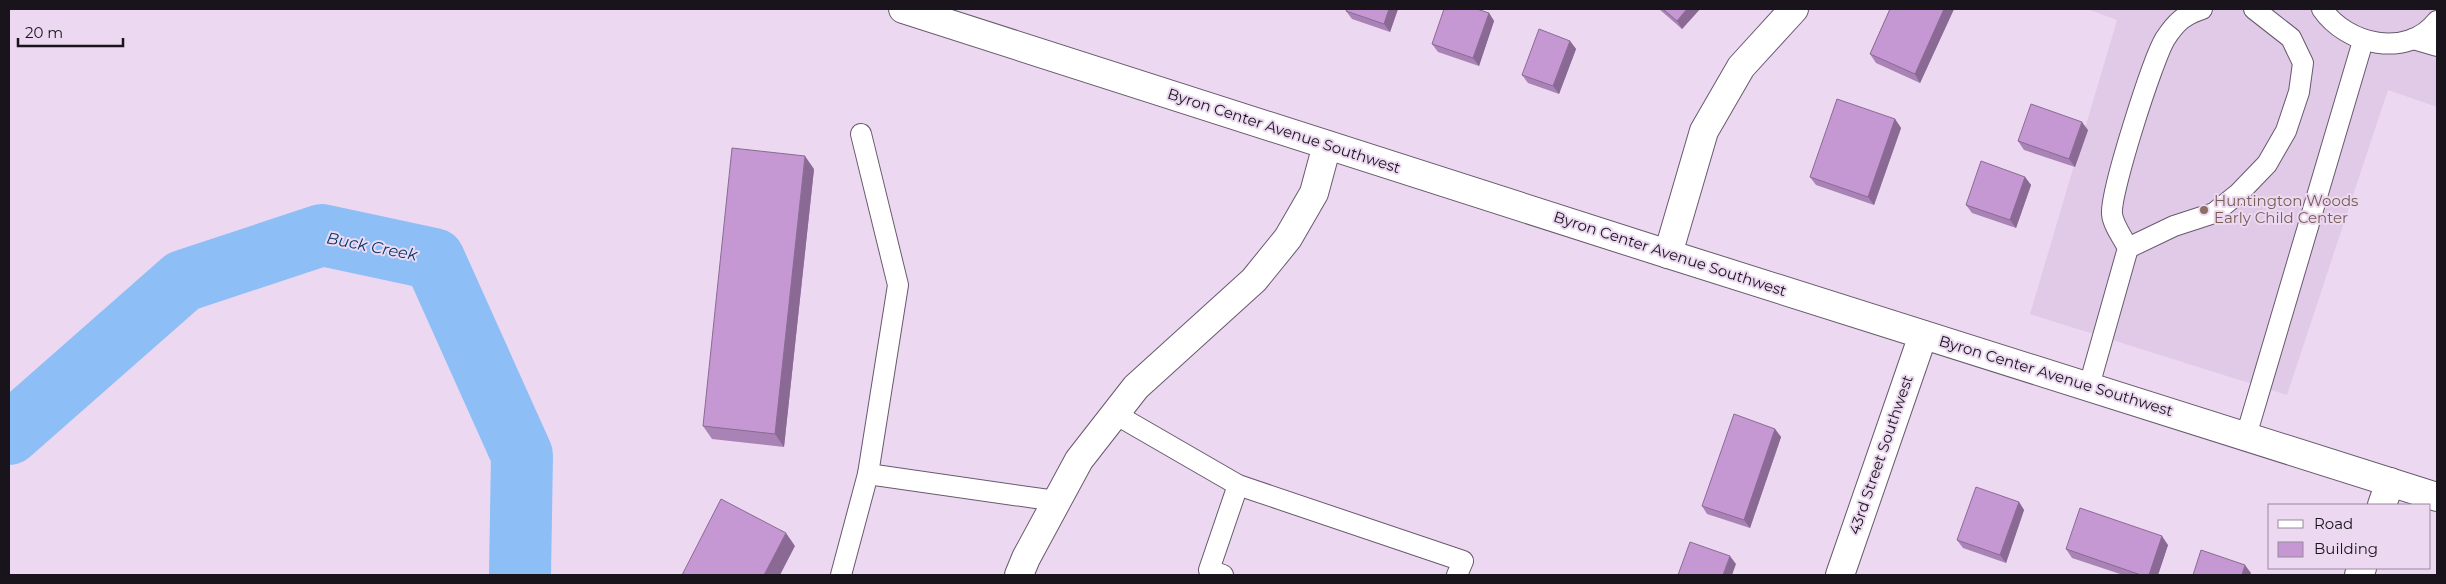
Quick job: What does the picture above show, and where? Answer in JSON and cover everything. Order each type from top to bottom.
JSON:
[{"type":"main road","name":"Byron Center Avenue Southwest","points":[[903,9],[1922,335],[2246,436],[2386,493],[2437,497]]},
{"type":"main road","points":[[1668,254],[1704,131],[1741,67],[1794,9]]},
{"type":"main road","points":[[1019,575],[1026,558],[1079,460],[1136,387],[1254,280],[1288,238],[1314,193],[1328,145]]},
{"type":"main road","name":"43rd Street Southwest","points":[[1840,575],[1922,335]]},
{"type":"lane","points":[[2090,386],[2128,248],[2112,213],[2116,189],[2130,138],[2165,40],[2184,15],[2202,9]]},
{"type":"lane","points":[[2128,248],[2174,226],[2214,213],[2238,193],[2266,164],[2286,131],[2299,92],[2303,63],[2291,38],[2254,9]]},
{"type":"lane","points":[[2322,9],[2341,29],[2363,41],[2388,44],[2413,39],[2437,21]]},
{"type":"lane","points":[[2413,39],[2437,46]]},
{"type":"lane","points":[[2246,436],[2363,41]]},
{"type":"lane","points":[[841,575],[868,474],[898,284],[861,134]]},
{"type":"lane","points":[[1115,414],[1238,485],[1463,561],[1457,575]]},
{"type":"lane","points":[[868,474],[1056,501]]},
{"type":"lane","points":[[1223,575],[1209,570],[1238,485]]},
{"type":"shaded area","name":"Huntington Woods Early Child Center","points":[[2087,9],[2437,9],[2437,107],[2388,90],[2287,395],[2030,314],[2117,20]]},
{"type":"building","points":[[1347,9],[1389,9],[1384,24],[1346,11]]},
{"type":"building","points":[[1444,9],[1477,9],[1489,13],[1473,58],[1432,44]]},
{"type":"building","points":[[1663,9],[1687,9],[1677,21]]},
{"type":"building","points":[[1890,9],[1944,9],[1915,74],[1870,54]]},
{"type":"building","points":[[1539,29],[1570,41],[1553,86],[1522,75]]},
{"type":"building","points":[[1837,99],[1895,119],[1868,197],[1810,177]]},
{"type":"building","points":[[2031,104],[2082,122],[2069,159],[2018,141]]},
{"type":"building","points":[[732,148],[805,156],[775,434],[703,426]]},
{"type":"building","points":[[1981,161],[2025,177],[2010,220],[1966,205]]},
{"type":"building","points":[[1734,414],[1775,429],[1744,520],[1702,506]]},
{"type":"building","points":[[1976,487],[2019,502],[2000,555],[1957,540]]},
{"type":"building","points":[[721,499],[786,533],[764,575],[682,575]]},
{"type":"building","points":[[2080,508],[2162,536],[2149,575],[2141,575],[2066,549]]},
{"type":"building","points":[[1690,542],[1730,556],[1723,575],[1678,575]]},
{"type":"building","points":[[2201,550],[2245,565],[2242,575],[2193,575]]},
{"type":"waterway","name":"Buck Creek","points":[[9,434],[183,281],[322,235],[434,259],[522,455],[520,575]]},
{"type":"place","name":"Huntington Woods Early Child Center","points":[[2204,210]]}]
